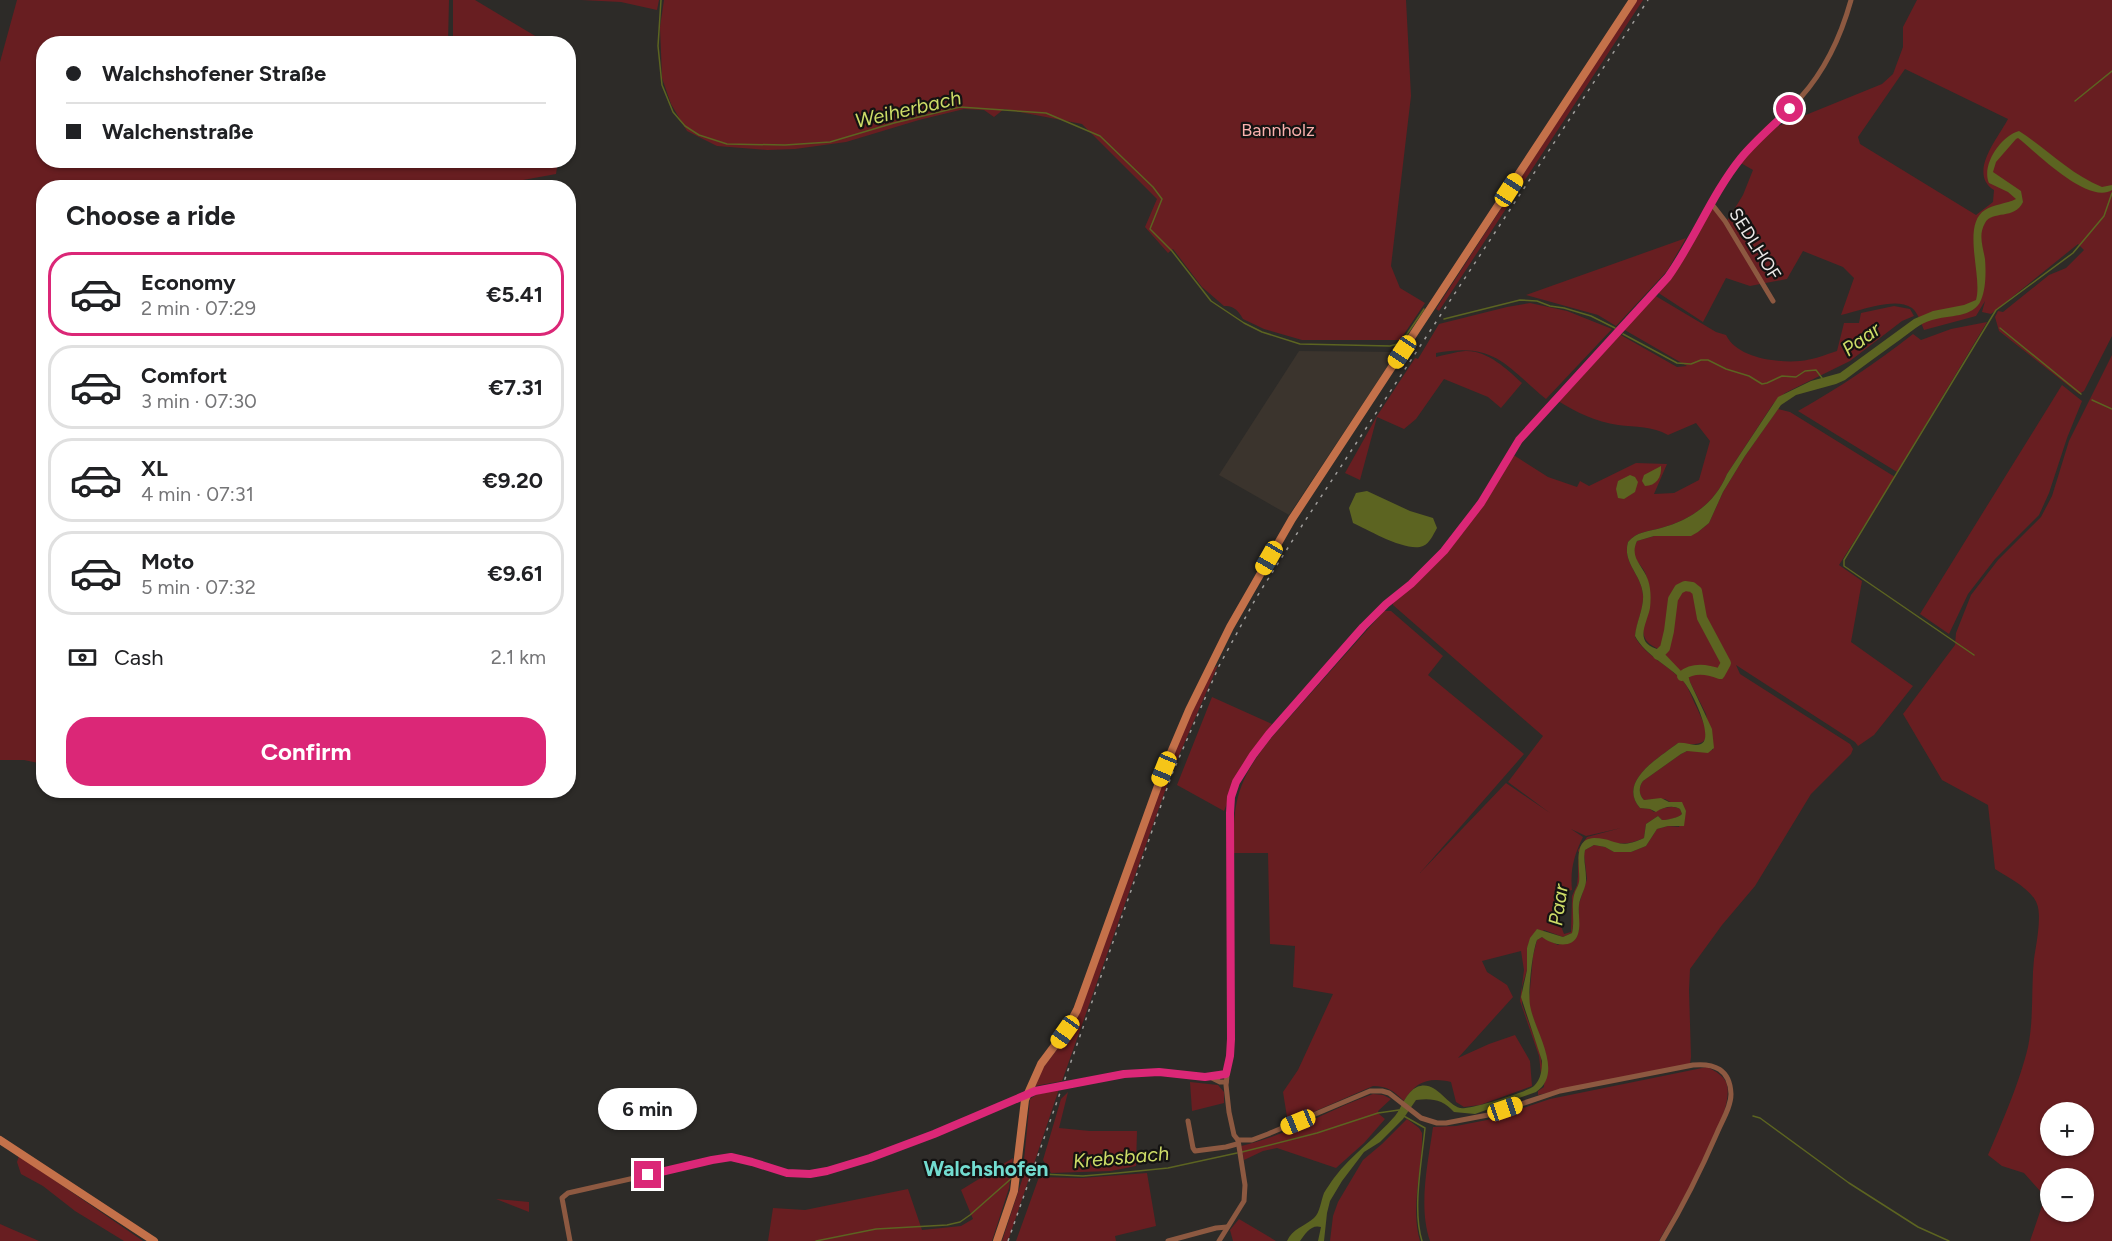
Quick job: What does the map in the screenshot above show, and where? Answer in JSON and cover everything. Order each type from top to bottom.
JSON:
[{"type":"street","points":[[997,1241],[1015,1182],[1027,1094],[1041,1064],[1065,1032],[1077,1011],[1167,759],[1208,669],[1292,519],[1633,0]]},
{"type":"street","points":[[1219,1241],[1244,1201],[1245,1185],[1238,1144],[1229,1112],[1226,1082],[1231,1039],[1230,813],[1231,797],[1236,782],[1269,734],[1363,627],[1444,551],[1481,503],[1510,454],[1529,429],[1668,277],[1680,261],[1711,203],[1740,159],[1801,98],[1818,76],[1833,52],[1851,0]]},
{"type":"street","name":"SEDLHOF","points":[[1711,203],[1725,221],[1773,301]]},
{"type":"street","points":[[1188,1121],[1192,1148],[1195,1151],[1226,1147],[1252,1140],[1370,1092],[1382,1091],[1397,1098],[1412,1112],[1428,1121],[1456,1122],[1560,1091],[1707,1064],[1717,1067],[1727,1078],[1731,1096],[1728,1108],[1686,1199],[1662,1241]]},
{"type":"street","points":[[570,1241],[562,1198],[568,1193],[723,1158],[740,1158],[787,1173],[810,1174],[827,1171],[934,1134],[1027,1094],[1070,1083],[1124,1074],[1159,1072],[1210,1077],[1226,1074]]},
{"type":"street","points":[[1210,1077],[1226,1082]]},
{"type":"street","points":[[0,1140],[154,1241]]},
{"type":"street","points":[[1168,1241],[1227,1227]]},
{"type":"shaded area","points":[[2019,131],[2090,182],[2102,187],[2112,185],[2112,190],[2102,193],[2076,184],[2049,165],[2018,138],[2016,139],[1996,162],[1993,172],[2021,191],[2023,202],[2015,211],[1988,219],[1985,223],[1981,236],[1985,259],[1985,280],[1983,296],[1978,306],[1967,313],[1924,323],[1845,380],[1796,395],[1781,405],[1723,492],[1709,523],[1691,536],[1654,536],[1637,541],[1636,557],[1646,575],[1651,594],[1644,638],[1647,643],[1661,650],[1681,671],[1688,675],[1712,729],[1714,748],[1708,753],[1687,751],[1681,754],[1643,781],[1641,785],[1640,793],[1644,800],[1661,798],[1669,802],[1682,802],[1686,811],[1684,826],[1657,829],[1646,846],[1631,852],[1614,852],[1594,845],[1585,850],[1586,881],[1579,905],[1578,934],[1572,942],[1567,944],[1556,944],[1542,937],[1537,940],[1532,963],[1530,1005],[1548,1063],[1548,1074],[1544,1084],[1536,1092],[1475,1114],[1454,1112],[1437,1101],[1416,1100],[1403,1119],[1380,1142],[1364,1152],[1342,1181],[1330,1201],[1324,1241],[1318,1241],[1321,1227],[1317,1226],[1309,1230],[1300,1241],[1287,1241],[1295,1231],[1316,1216],[1324,1193],[1334,1178],[1348,1161],[1395,1116],[1413,1089],[1423,1085],[1429,1086],[1455,1106],[1465,1108],[1510,1096],[1529,1089],[1536,1083],[1541,1074],[1542,1061],[1521,997],[1527,970],[1527,948],[1530,938],[1537,929],[1563,937],[1572,933],[1573,900],[1579,882],[1579,856],[1582,844],[1594,838],[1622,844],[1635,842],[1644,838],[1646,824],[1658,816],[1664,820],[1682,814],[1680,809],[1674,807],[1656,812],[1640,808],[1634,798],[1634,789],[1643,771],[1678,743],[1698,745],[1705,740],[1704,724],[1687,686],[1677,675],[1651,655],[1635,636],[1643,595],[1628,556],[1628,542],[1639,534],[1672,525],[1692,515],[1709,502],[1778,397],[1811,381],[1840,373],[1914,319],[1933,311],[1964,305],[1976,300],[1974,227],[1978,217],[1985,210],[2016,199],[2008,192],[1989,183],[1987,176],[1990,160],[1999,145]]},
{"type":"shaded area","points":[[1299,351],[1397,352],[1289,515],[1219,475]]},
{"type":"shaded area","points":[[1661,466],[1658,480],[1645,486],[1642,481],[1644,475]]},
{"type":"shaded area","points":[[1630,475],[1638,482],[1635,492],[1624,499],[1618,498],[1616,489],[1618,481]]},
{"type":"shaded area","points":[[1367,491],[1410,511],[1433,518],[1437,528],[1429,541],[1423,546],[1416,547],[1398,544],[1353,523],[1349,508],[1356,493]]},
{"type":"green space","points":[[17,0],[449,0],[448,36],[36,36],[36,168],[557,168],[556,174],[523,180],[36,180],[36,763],[0,760],[0,62]]},
{"type":"green space","points":[[453,0],[475,0],[535,36],[453,36]]},
{"type":"green space","points":[[581,0],[659,0],[657,10],[621,2]]},
{"type":"green space","name":"Bannholz","points":[[664,0],[1406,0],[1411,96],[1391,266],[1400,288],[1425,303],[1400,340],[1302,340],[1264,329],[1243,319],[1235,309],[1224,306],[1202,287],[1173,249],[1168,253],[1145,227],[1157,199],[1082,124],[1004,109],[994,117],[984,110],[964,109],[846,142],[795,149],[767,150],[717,146],[687,131],[671,104],[662,78],[660,27]]},
{"type":"green space","points":[[1636,0],[1643,0],[1439,311],[1436,309]]},
{"type":"green space","points":[[1917,0],[2112,0],[2112,336],[2084,391],[2079,394],[1999,331],[1995,317],[1998,311],[2003,312],[2049,275],[2066,268],[2084,250],[2078,244],[1991,314],[1982,312],[1985,301],[1976,316],[1924,330],[1912,308],[1896,303],[1841,315],[1854,278],[1843,267],[1803,251],[1787,279],[1750,286],[1726,278],[1703,322],[1657,292],[1710,208],[1727,221],[1743,195],[1753,170],[1739,162],[1774,128],[1882,84],[1893,74],[1903,47],[1903,27]],"holes":[[[1905,69],[2008,119],[1992,145],[1984,165],[1986,183],[1994,190],[1993,202],[1976,215],[1860,144],[1858,137]]]},
{"type":"green space","points":[[1686,238],[1667,271],[1616,326],[1598,315],[1526,295]]},
{"type":"green space","points":[[1654,295],[1716,332],[1726,335],[1731,343],[1748,354],[1769,360],[1800,361],[1837,351],[1844,323],[1859,323],[1861,313],[1894,306],[1910,309],[1914,316],[1902,321],[1850,361],[1785,393],[1773,404],[1709,502],[1692,515],[1672,525],[1639,534],[1628,542],[1628,556],[1643,595],[1635,637],[1645,650],[1685,684],[1704,724],[1706,737],[1699,743],[1678,743],[1643,771],[1634,789],[1634,798],[1640,808],[1654,812],[1673,807],[1680,809],[1682,814],[1664,820],[1658,816],[1646,824],[1644,838],[1628,843],[1602,840],[1578,852],[1580,880],[1574,895],[1572,933],[1563,937],[1544,930],[1527,948],[1527,970],[1522,987],[1522,1004],[1540,1053],[1543,1071],[1541,1074],[1539,1056],[1520,1001],[1524,970],[1521,951],[1482,961],[1487,972],[1507,985],[1513,997],[1458,1058],[1515,1035],[1530,1061],[1532,1086],[1480,1105],[1464,1107],[1456,1102],[1451,1082],[1436,1080],[1424,1082],[1413,1089],[1404,1101],[1390,1090],[1373,1086],[1288,1123],[1283,1092],[1298,1070],[1333,994],[1293,987],[1295,946],[1270,944],[1268,853],[1234,853],[1236,804],[1245,778],[1272,737],[1384,611],[1391,611],[1443,656],[1428,675],[1524,754],[1420,873],[1506,783],[1550,813],[1508,782],[1543,736],[1393,605],[1393,602],[1413,586],[1446,553],[1487,497],[1512,454],[1548,477],[1577,487],[1580,481],[1589,486],[1636,463],[1667,464],[1654,494],[1674,493],[1699,480],[1710,441],[1696,423],[1668,435],[1650,428],[1602,422],[1558,401],[1619,334],[1677,367],[1687,366],[1623,329]],"holes":[[[1621,828],[1587,837],[1578,850],[1578,876],[1572,896],[1571,932],[1564,934],[1557,915],[1557,894],[1572,890],[1573,863],[1577,850],[1583,837],[1571,829],[1586,836]]]},
{"type":"green space","points":[[1530,303],[1567,311],[1612,329],[1546,399],[1498,359],[1472,351],[1456,350],[1436,353],[1436,357],[1465,351],[1481,354],[1496,361],[1522,383],[1501,408],[1488,397],[1444,379],[1416,419],[1404,429],[1377,417],[1360,480],[1345,473],[1377,416],[1415,358],[1418,359],[1439,324]]},
{"type":"green space","points":[[1987,322],[1897,472],[1798,411],[1857,375],[1913,334],[1921,340],[1951,329]]},
{"type":"green space","points":[[2112,355],[2112,1241],[2030,1241],[2040,1212],[2040,1222],[2094,1222],[2094,1168],[2040,1168],[2040,1191],[2024,1173],[2002,1166],[1988,1155],[2016,1088],[2028,1047],[2039,923],[2038,909],[2030,893],[1995,869],[1988,805],[1942,780],[1903,714],[1955,645],[1956,633],[1971,595],[1998,560],[2041,517],[2052,496],[2069,441]]},
{"type":"green space","points":[[2062,385],[2082,401],[2049,493],[2039,515],[1995,559],[1968,594],[1949,634],[1920,614]]},
{"type":"green space","points":[[1778,409],[1790,412],[1895,477],[1839,565],[1862,581],[1851,642],[1913,686],[1874,735],[1858,746],[1736,665],[1740,674],[1850,744],[1853,749],[1851,754],[1811,794],[1755,886],[1722,925],[1690,969],[1690,1064],[1538,1095],[1538,1091],[1544,1087],[1546,1055],[1529,1000],[1533,956],[1537,940],[1542,937],[1558,945],[1579,931],[1579,904],[1587,879],[1585,850],[1594,845],[1614,852],[1631,852],[1646,846],[1657,829],[1668,826],[1679,827],[1686,811],[1665,799],[1644,800],[1640,790],[1643,781],[1687,751],[1713,750],[1706,714],[1688,675],[1646,640],[1643,619],[1647,579],[1635,558],[1634,548],[1637,541],[1654,536],[1698,532],[1709,523],[1723,492]]},
{"type":"green space","points":[[1218,665],[1171,774],[1062,1081],[1035,1086],[1042,1069],[1069,1034],[1080,1012],[1167,770],[1190,713],[1211,671]]},
{"type":"green space","points":[[1212,697],[1272,724],[1241,768],[1224,811],[1177,785]]},
{"type":"green space","points":[[1707,1067],[1722,1076],[1727,1085],[1727,1099],[1722,1118],[1690,1187],[1659,1241],[1430,1241],[1426,1228],[1424,1199],[1433,1127],[1456,1126],[1487,1120],[1550,1099]]},
{"type":"green space","points":[[1190,1082],[1218,1085],[1224,1092],[1224,1103],[1192,1111]]},
{"type":"green space","points":[[1059,1089],[1008,1241],[1002,1241],[1022,1180],[1030,1099],[1036,1095]]},
{"type":"green space","points":[[1068,1092],[1059,1128],[1090,1131],[1137,1131],[1136,1166],[1111,1171],[1051,1173],[1043,1160],[1061,1099]]},
{"type":"green space","points":[[1373,1094],[1391,1099],[1378,1111],[1385,1119],[1364,1143],[1336,1168],[1277,1148],[1263,1151],[1244,1160],[1241,1146],[1292,1129]]},
{"type":"green space","points":[[1407,1119],[1422,1133],[1416,1214],[1420,1241],[1330,1241],[1333,1216],[1338,1202],[1363,1160]]},
{"type":"green space","points":[[19,1156],[143,1241],[124,1241],[75,1211],[43,1186],[21,1174],[17,1162]]},
{"type":"green space","points":[[1013,1158],[1009,1188],[992,1241],[768,1241],[773,1208],[805,1210],[908,1189],[922,1230],[961,1226],[973,1219],[961,1190]]},
{"type":"green space","points":[[1147,1173],[1156,1226],[1115,1236],[1116,1241],[1016,1241],[1039,1177],[1082,1178]]},
{"type":"green space","points":[[496,1199],[529,1202],[529,1212]]},
{"type":"green space","points":[[1239,1219],[1276,1241],[1233,1241],[1230,1230]]},
{"type":"green space","points":[[0,1224],[39,1241],[0,1241]]},
{"type":"waterway","name":"Weiherbach","points":[[661,0],[658,46],[662,85],[673,112],[685,126],[699,135],[727,144],[785,145],[830,142],[960,107],[1046,113],[1100,136],[1153,187],[1162,199],[1150,229],[1172,251],[1211,301],[1244,323],[1262,332],[1300,344],[1390,346],[1401,343],[1424,309]]},
{"type":"waterway","points":[[2075,101],[2112,71]]},
{"type":"waterway","points":[[1974,655],[1844,566],[1844,560],[1996,310],[2073,253],[2104,216],[2112,193]]},
{"type":"waterway","name":"Weiherbach","points":[[1444,319],[1520,300],[1537,301],[1564,308],[1591,316],[1615,328]]},
{"type":"waterway","points":[[2000,328],[2081,394]]},
{"type":"waterway","name":"Weiherbach","points":[[1623,334],[1677,363],[1691,364],[1708,360],[1726,369],[1749,376],[1762,384],[1782,376],[1796,377],[1805,371],[1816,370],[1822,378]]},
{"type":"waterway","points":[[2092,400],[2112,409]]},
{"type":"waterway","name":"Paar","points":[[1658,655],[1665,648],[1673,599],[1679,589],[1685,586],[1692,587],[1697,591],[1702,618],[1726,663],[1720,674],[1700,670],[1691,671],[1682,676]]},
{"type":"waterway","name":"Krebsbach","points":[[1242,1152],[1317,1133],[1378,1113],[1399,1110]]},
{"type":"waterway","points":[[1402,1115],[1425,1128],[1418,1200],[1419,1229],[1422,1241]]},
{"type":"waterway","points":[[1753,1116],[1760,1118],[1849,1183],[1918,1227],[1949,1241]]},
{"type":"waterway","name":"Krebsbach","points":[[1020,1173],[1083,1176],[1118,1173],[1168,1168],[1237,1153]]},
{"type":"waterway","name":"Krebsbach","points":[[816,1241],[876,1229],[947,1225],[960,1222],[1013,1177]]},
{"type":"railway","points":[[1008,1241],[1172,774],[1219,666],[1256,598],[1303,524],[1648,0]]},
{"type":"district","name":"Walchshofen","points":[[986,1169]]},
{"type":"route","points":[[648,1175],[731,1157],[787,1173],[810,1174],[870,1158],[934,1134],[1035,1091],[1113,1075],[1145,1072],[1205,1077],[1226,1074],[1231,1039],[1230,813],[1231,797],[1242,771],[1269,734],[1363,627],[1386,604],[1429,568],[1465,526],[1491,488],[1519,440],[1668,277],[1680,261],[1711,203],[1740,159],[1790,109]]}]
